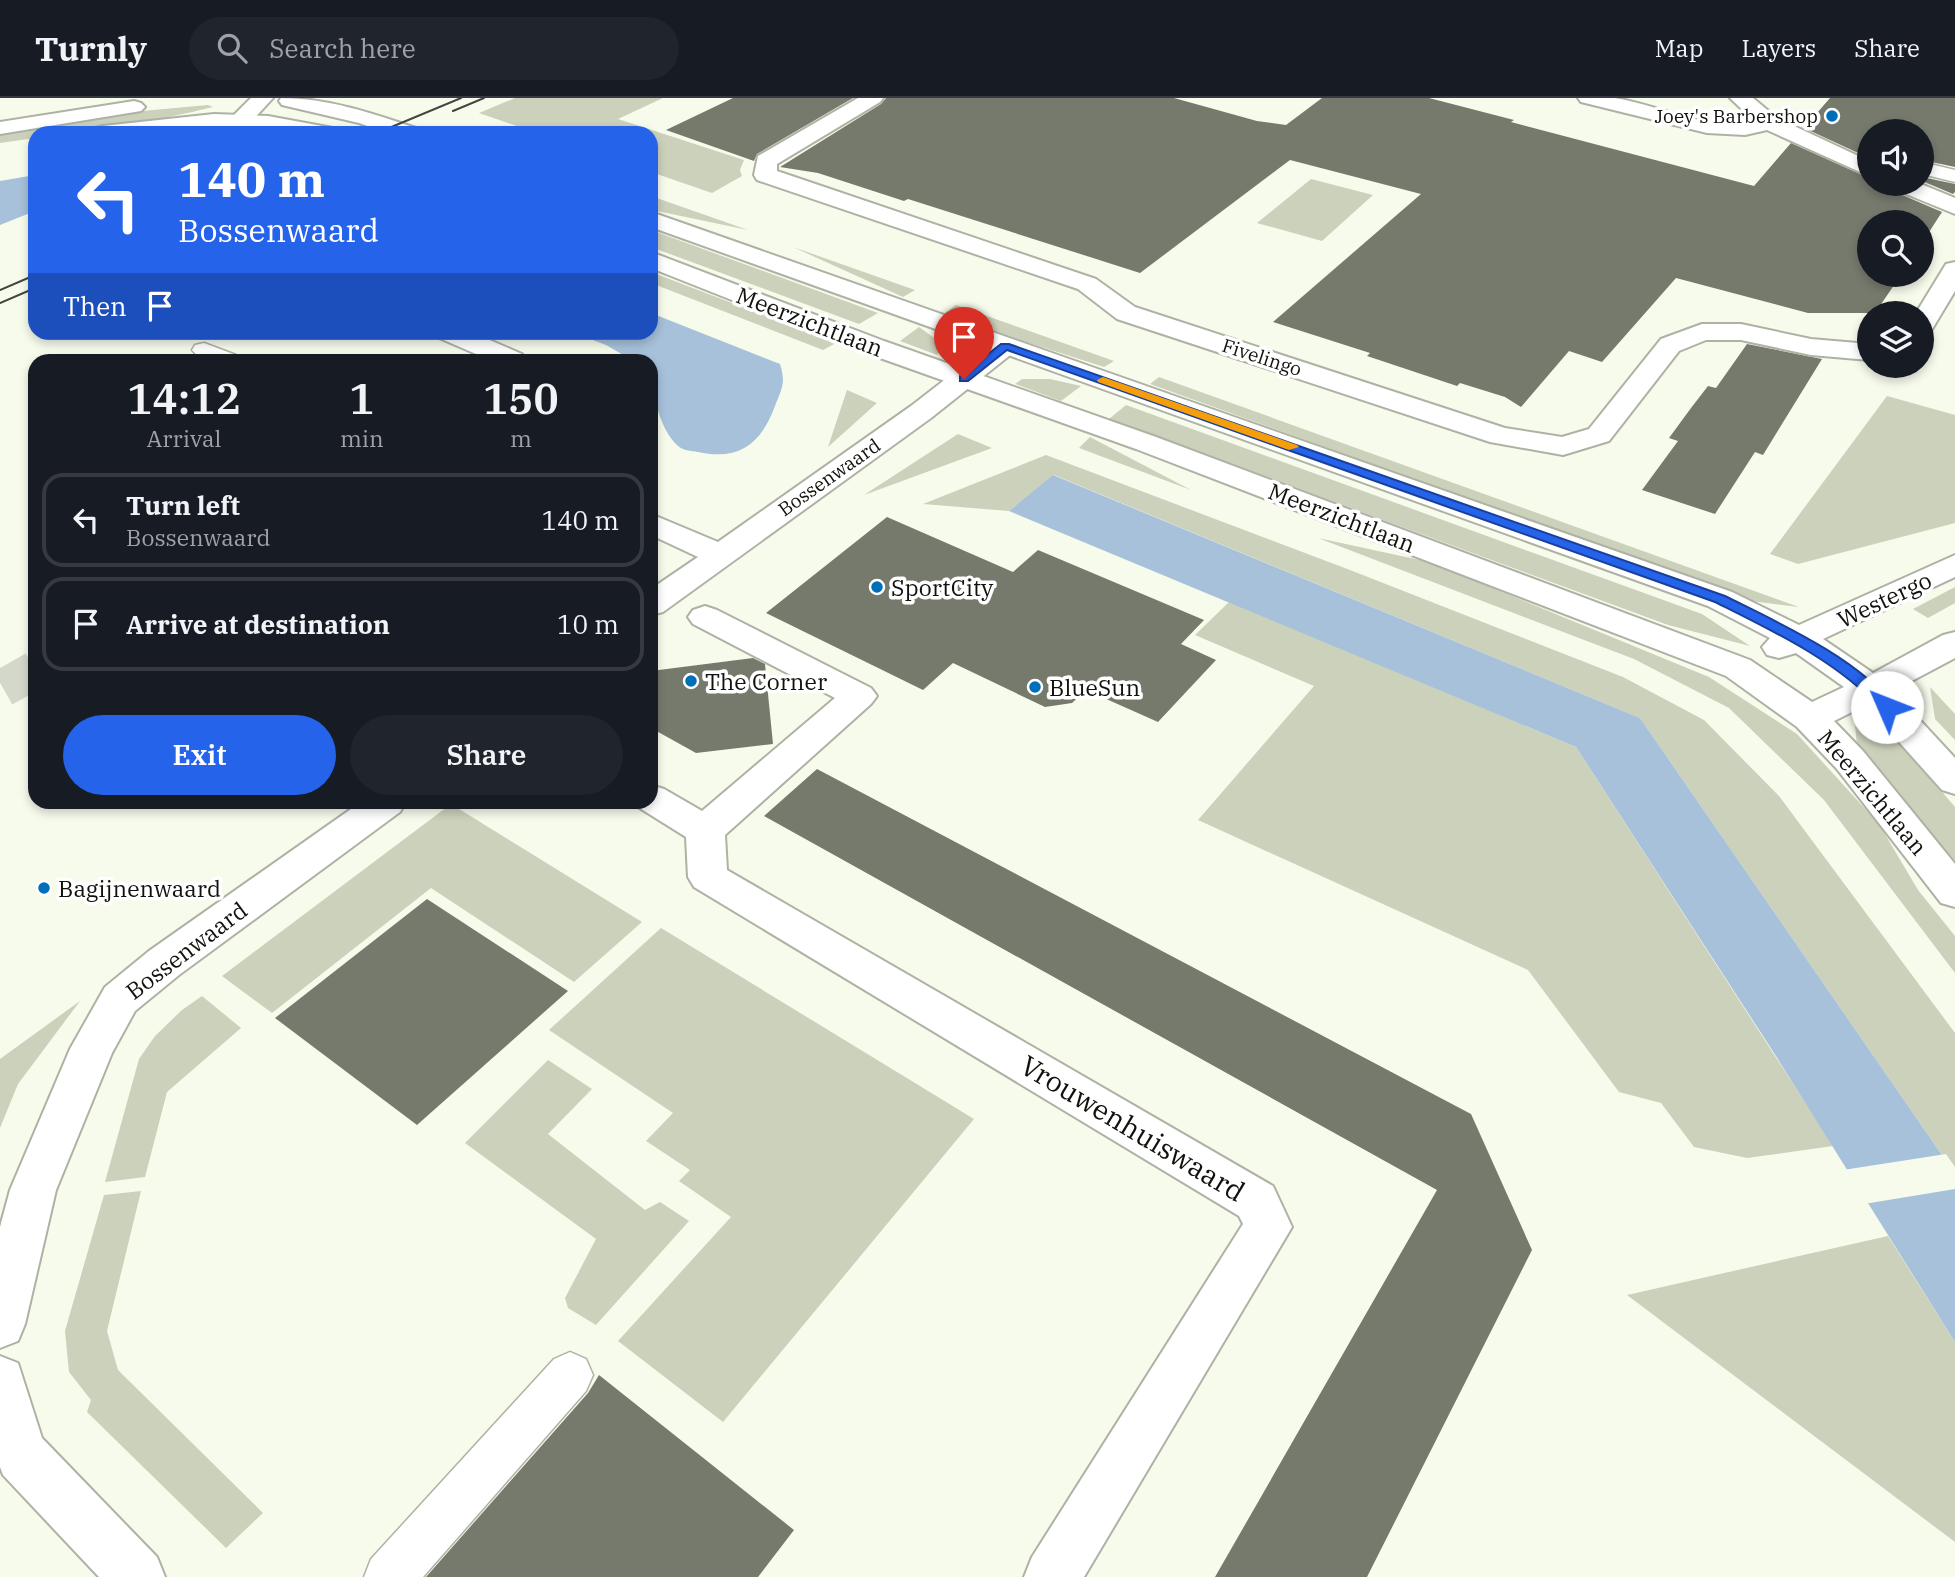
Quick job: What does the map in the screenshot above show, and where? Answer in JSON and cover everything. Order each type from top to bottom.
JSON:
[{"type":"street","points":[[241,119],[264,98],[316,105],[385,126]]},
{"type":"street","name":"Fivelingo","points":[[873,98],[766,161],[765,176],[1087,284],[1126,313],[1500,436],[1563,446],[1599,435],[1671,345],[1702,332],[1741,332],[1811,347],[1857,351]]},
{"type":"street","points":[[1588,98],[1707,127],[1745,129],[1769,123]]},
{"type":"street","points":[[1740,98],[1769,123],[1857,163]]},
{"type":"street","points":[[38,126],[149,105]]},
{"type":"street","points":[[155,126],[200,120],[241,119],[297,126]]},
{"type":"street","points":[[1,133],[28,128]]},
{"type":"street","points":[[1,133],[28,141]]},
{"type":"street","points":[[1930,196],[1955,207]]},
{"type":"street","name":"Meerzichtlaan","points":[[658,222],[1720,599],[1798,638],[1870,688],[1955,781]]},
{"type":"street","name":"Meerzichtlaan","points":[[658,262],[964,379],[1146,443],[1738,668],[1810,718],[1850,760],[1955,892]]},
{"type":"street","points":[[1934,305],[1955,269]]},
{"type":"street","points":[[466,340],[498,354]]},
{"type":"street","name":"Bossenwaard","points":[[658,600],[921,412],[1005,346]]},
{"type":"street","points":[[658,526],[720,555]]},
{"type":"street","name":"Westergo","points":[[1738,668],[1955,565]]},
{"type":"street","points":[[658,571],[682,582]]},
{"type":"street","points":[[658,802],[705,830],[859,696],[705,617]]},
{"type":"street","points":[[1810,718],[1918,665],[1955,643]]},
{"type":"street","name":"Bossenwaard","points":[[0,1324],[16,1193],[120,999],[164,963],[377,809]]},
{"type":"street","name":"Vrouwenhuiswaard","points":[[705,830],[708,877],[1256,1201],[1268,1227],[1052,1577]]},
{"type":"street","points":[[0,1381],[4,1404],[22,1456],[137,1577]]},
{"type":"lane","points":[[1934,171],[1955,176]]},
{"type":"lane","points":[[204,349],[214,354]]},
{"type":"lane","points":[[389,1577],[570,1375]]},
{"type":"green space","points":[[515,98],[663,98],[618,119],[640,126],[517,126],[479,113]]},
{"type":"green space","points":[[208,105],[213,107],[117,126],[48,126],[131,112]]},
{"type":"green space","points":[[28,129],[28,139],[0,143],[0,134]]},
{"type":"green space","points":[[658,132],[744,160],[740,170],[742,176],[712,193],[658,174]]},
{"type":"green space","points":[[1311,179],[1373,195],[1322,241],[1257,223]]},
{"type":"green space","points":[[658,198],[748,230],[658,211]]},
{"type":"green space","points":[[658,233],[878,313],[859,324],[658,250]]},
{"type":"green space","points":[[793,247],[915,290],[903,297]]},
{"type":"green space","points":[[658,275],[836,343],[823,350],[658,286]]},
{"type":"green space","points":[[956,305],[1114,361],[1104,367],[942,315]]},
{"type":"green space","points":[[919,327],[944,345],[937,355],[900,341]]},
{"type":"green space","points":[[1159,377],[1799,607],[1751,601],[1150,384]]},
{"type":"green space","points":[[1022,379],[1050,379],[1081,386],[1061,401],[1015,384]]},
{"type":"green space","points":[[847,390],[877,403],[828,447]]},
{"type":"green space","points":[[1887,396],[1955,415],[1955,523],[1798,564],[1770,554]]},
{"type":"green space","points":[[1126,405],[1702,614],[1750,646],[1668,625],[1109,419]]},
{"type":"green space","points":[[958,434],[992,448],[864,495]]},
{"type":"green space","points":[[1090,437],[1191,490],[1079,448]]},
{"type":"green space","points":[[1046,455],[1623,677],[1704,720],[1779,796],[1955,1033],[1955,1174],[1640,718],[1054,475],[1009,511],[923,504]]},
{"type":"green space","points":[[1318,538],[1429,562],[1709,677],[1797,734],[1879,824],[1918,890],[1955,936],[1955,973],[1824,800],[1729,708],[1634,659]]},
{"type":"green space","points":[[1955,587],[1955,603],[1928,618],[1913,609]]},
{"type":"green space","points":[[1229,602],[1576,747],[1833,1146],[1747,1158],[1694,1147],[1661,1103],[1619,1092],[1528,970],[1198,820],[1314,686],[1195,635]]},
{"type":"green space","points":[[1930,687],[1955,714],[1955,740],[1935,719]]},
{"type":"green space","points":[[1880,719],[1955,807],[1955,861],[1857,745],[1855,726]]},
{"type":"green space","points":[[444,809],[459,809],[642,922],[574,982],[431,888],[272,1013],[222,976]]},
{"type":"green space","points":[[661,928],[974,1119],[723,1422],[618,1341],[731,1217],[679,1181],[690,1170],[646,1141],[673,1113],[549,1030]]},
{"type":"green space","points":[[202,996],[241,1028],[167,1092],[145,1177],[105,1182],[139,1059],[155,1036],[182,1010]]},
{"type":"green space","points":[[80,1001],[18,1084],[0,1128],[0,1059]]},
{"type":"green space","points":[[548,1060],[592,1089],[548,1134],[645,1210],[660,1202],[689,1221],[596,1325],[568,1308],[565,1298],[596,1239],[465,1143]]},
{"type":"green space","points":[[141,1191],[107,1331],[118,1370],[263,1513],[226,1548],[87,1412],[91,1400],[69,1372],[65,1331],[104,1195]]},
{"type":"green space","points":[[1888,1236],[1955,1342],[1955,1542],[1627,1295]]},
{"type":"water","points":[[28,176],[28,214],[0,225],[0,181]]},
{"type":"water","points":[[658,316],[780,364],[782,385],[763,430],[747,447],[725,454],[690,451],[680,447],[671,438],[660,417],[658,354],[622,354],[593,340],[658,340]]},
{"type":"water","points":[[1053,475],[1640,718],[1955,1174],[1955,1342],[1774,1053],[1576,747],[1009,511]]},
{"type":"pier","points":[[1946,1154],[1955,1167],[1955,1189],[1864,1204],[1843,1170]]},
{"type":"building","points":[[733,98],[853,98],[757,154],[754,161],[666,130]]},
{"type":"building","points":[[886,98],[1174,98],[1257,121],[1286,125],[1322,98],[1429,98],[1754,186],[1791,143],[1857,173],[1857,196],[1905,196],[1942,212],[1934,224],[1934,210],[1857,210],[1857,287],[1893,287],[1883,301],[1857,301],[1857,313],[1808,313],[1676,278],[1602,362],[1569,351],[1521,407],[1505,397],[1460,383],[1457,386],[1367,356],[1370,353],[1273,322],[1421,194],[1290,160],[1140,273],[908,199],[904,201],[818,173],[780,167],[881,104]]},
{"type":"building","points":[[1830,98],[1955,98],[1955,167],[1934,163],[1934,119],[1857,119],[1857,152],[1804,128]]},
{"type":"building","points":[[1934,180],[1955,184],[1953,194],[1934,186]]},
{"type":"building","points":[[1747,344],[1822,359],[1763,455],[1755,452],[1715,514],[1642,490],[1678,441],[1669,438],[1708,386],[1716,388]]},
{"type":"building","points":[[887,517],[1013,572],[1038,550],[1204,620],[1181,644],[1216,660],[1158,722],[1086,690],[1072,703],[1045,707],[953,663],[923,690],[766,613]]},
{"type":"building","points":[[753,658],[765,664],[773,744],[696,753],[658,732],[658,670]]},
{"type":"building","points":[[817,769],[1471,1114],[1532,1250],[1367,1577],[1215,1577],[1437,1190],[764,816]]},
{"type":"building","points":[[427,899],[568,991],[417,1125],[275,1018]]},
{"type":"building","points":[[599,1375],[794,1530],[758,1577],[426,1577],[588,1393]]},
{"type":"tunnel","points":[[3,688],[28,674]]},
{"type":"tram line","points":[[394,126],[461,98]]},
{"type":"tram line","points":[[453,111],[484,98]]},
{"type":"tram line","points":[[0,290],[28,278]]},
{"type":"tram line","points":[[0,303],[28,291]]},
{"type":"slow traffic","points":[[1103,380],[1293,447]]},
{"type":"place","name":"Joey's Barbershop","points":[[1832,116]]},
{"type":"place","name":"SportCity","points":[[877,587]]},
{"type":"place","name":"The Corner","points":[[691,681]]},
{"type":"place","name":"BlueSun","points":[[1035,687]]},
{"type":"place","name":"Bagijnenwaard","points":[[44,888]]},
{"type":"route","points":[[964,379],[1005,346],[1617,562],[1720,599],[1798,638],[1870,688],[1887,707]]}]
